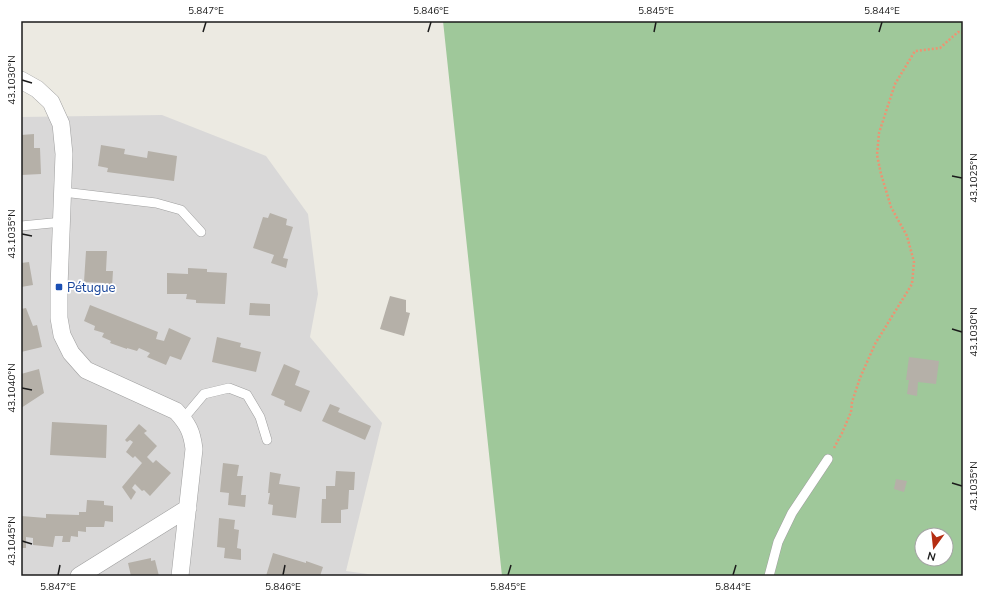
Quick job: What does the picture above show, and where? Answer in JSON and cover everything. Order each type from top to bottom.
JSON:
[{"type":"street","points":[[21,80],[37,89],[51,102],[61,124],[64,154],[59,318],[62,335],[71,353],[86,370],[176,411],[187,423],[192,436],[194,449],[180,576]]},
{"type":"street","points":[[79,576],[188,508]]},
{"type":"lane","points":[[63,192],[156,203],[181,210],[201,232]]},
{"type":"lane","points":[[21,226],[62,222]]},
{"type":"lane","points":[[183,419],[204,394],[229,388],[247,395],[260,417],[267,440]]},
{"type":"lane","points":[[770,576],[778,542],[792,513],[828,459]]},
{"type":"path","points":[[828,459],[842,433],[860,378],[876,344],[912,284],[914,262],[907,236],[891,207],[880,174],[877,155],[879,132],[895,84],[915,51],[940,48],[958,32],[963,33]]},
{"type":"shaded area","points":[[162,115],[266,156],[308,214],[318,294],[310,337],[382,423],[346,571],[382,576],[21,576],[21,117]]},
{"type":"green space","points":[[443,21],[963,21],[963,576],[502,576]]},
{"type":"building","points":[[34,134],[34,148],[40,148],[41,174],[21,175],[21,135]]},
{"type":"building","points":[[101,145],[125,149],[124,154],[147,158],[148,151],[177,156],[174,181],[107,172],[108,168],[98,166]]},
{"type":"building","points":[[270,213],[287,219],[286,225],[293,227],[283,258],[288,259],[286,268],[271,263],[274,255],[253,248],[263,217],[268,218]]},
{"type":"building","points":[[86,251],[107,251],[106,271],[113,271],[112,287],[105,287],[105,283],[84,282]]},
{"type":"building","points":[[29,262],[33,285],[21,287],[21,263]]},
{"type":"building","points":[[188,268],[207,269],[207,272],[227,273],[225,304],[196,303],[196,300],[186,299],[187,294],[167,294],[167,273],[188,274]]},
{"type":"building","points":[[390,296],[406,300],[406,312],[410,313],[404,336],[380,329]]},
{"type":"building","points":[[250,303],[270,304],[270,316],[249,315]]},
{"type":"building","points":[[90,305],[158,332],[156,339],[164,341],[169,328],[191,338],[181,360],[170,356],[166,365],[147,357],[150,353],[139,348],[137,351],[110,343],[111,341],[102,337],[104,333],[94,330],[95,326],[84,321]]},
{"type":"building","points":[[26,308],[33,326],[37,325],[42,347],[21,352],[21,309]]},
{"type":"building","points":[[217,337],[241,343],[240,347],[261,352],[256,372],[212,362]]},
{"type":"building","points":[[909,357],[939,361],[936,384],[918,382],[917,396],[907,394],[909,380],[906,380]]},
{"type":"building","points":[[284,364],[300,371],[295,385],[310,391],[301,412],[284,405],[285,401],[271,395]]},
{"type":"building","points":[[39,369],[44,393],[21,408],[21,374]]},
{"type":"building","points":[[330,404],[340,408],[338,412],[371,426],[365,440],[322,421]]},
{"type":"building","points":[[52,422],[107,425],[106,458],[50,455]]},
{"type":"building","points":[[139,424],[147,431],[144,433],[157,446],[147,457],[153,463],[156,460],[171,473],[150,496],[135,484],[132,488],[136,492],[131,500],[122,487],[142,463],[135,456],[133,458],[126,452],[133,442],[130,440],[127,442],[125,440]]},
{"type":"building","points":[[223,463],[239,465],[237,476],[243,476],[241,495],[246,495],[245,507],[228,505],[229,493],[220,492]]},
{"type":"building","points":[[336,471],[355,472],[354,490],[349,490],[348,509],[341,510],[341,523],[321,523],[322,499],[326,499],[326,486],[335,486]]},
{"type":"building","points":[[270,472],[281,474],[279,484],[300,487],[296,518],[272,515],[273,505],[268,504],[270,493],[268,493]]},
{"type":"building","points":[[896,479],[907,481],[904,492],[894,489]]},
{"type":"building","points":[[87,500],[104,501],[104,505],[113,506],[113,522],[105,521],[104,527],[86,527],[86,532],[78,531],[78,537],[71,536],[70,542],[62,542],[63,536],[55,536],[53,547],[33,545],[33,538],[26,537],[26,548],[21,548],[21,516],[46,518],[46,514],[79,515],[79,512],[86,512]]},
{"type":"building","points":[[219,518],[235,520],[234,529],[239,530],[237,548],[241,549],[241,560],[224,558],[225,548],[217,547]]},
{"type":"building","points":[[273,553],[323,567],[320,576],[266,576]]},
{"type":"building","points":[[151,558],[151,561],[155,560],[159,576],[131,576],[128,563]]},
{"type":"place","name":"Pétugue","points":[[59,287]]}]
